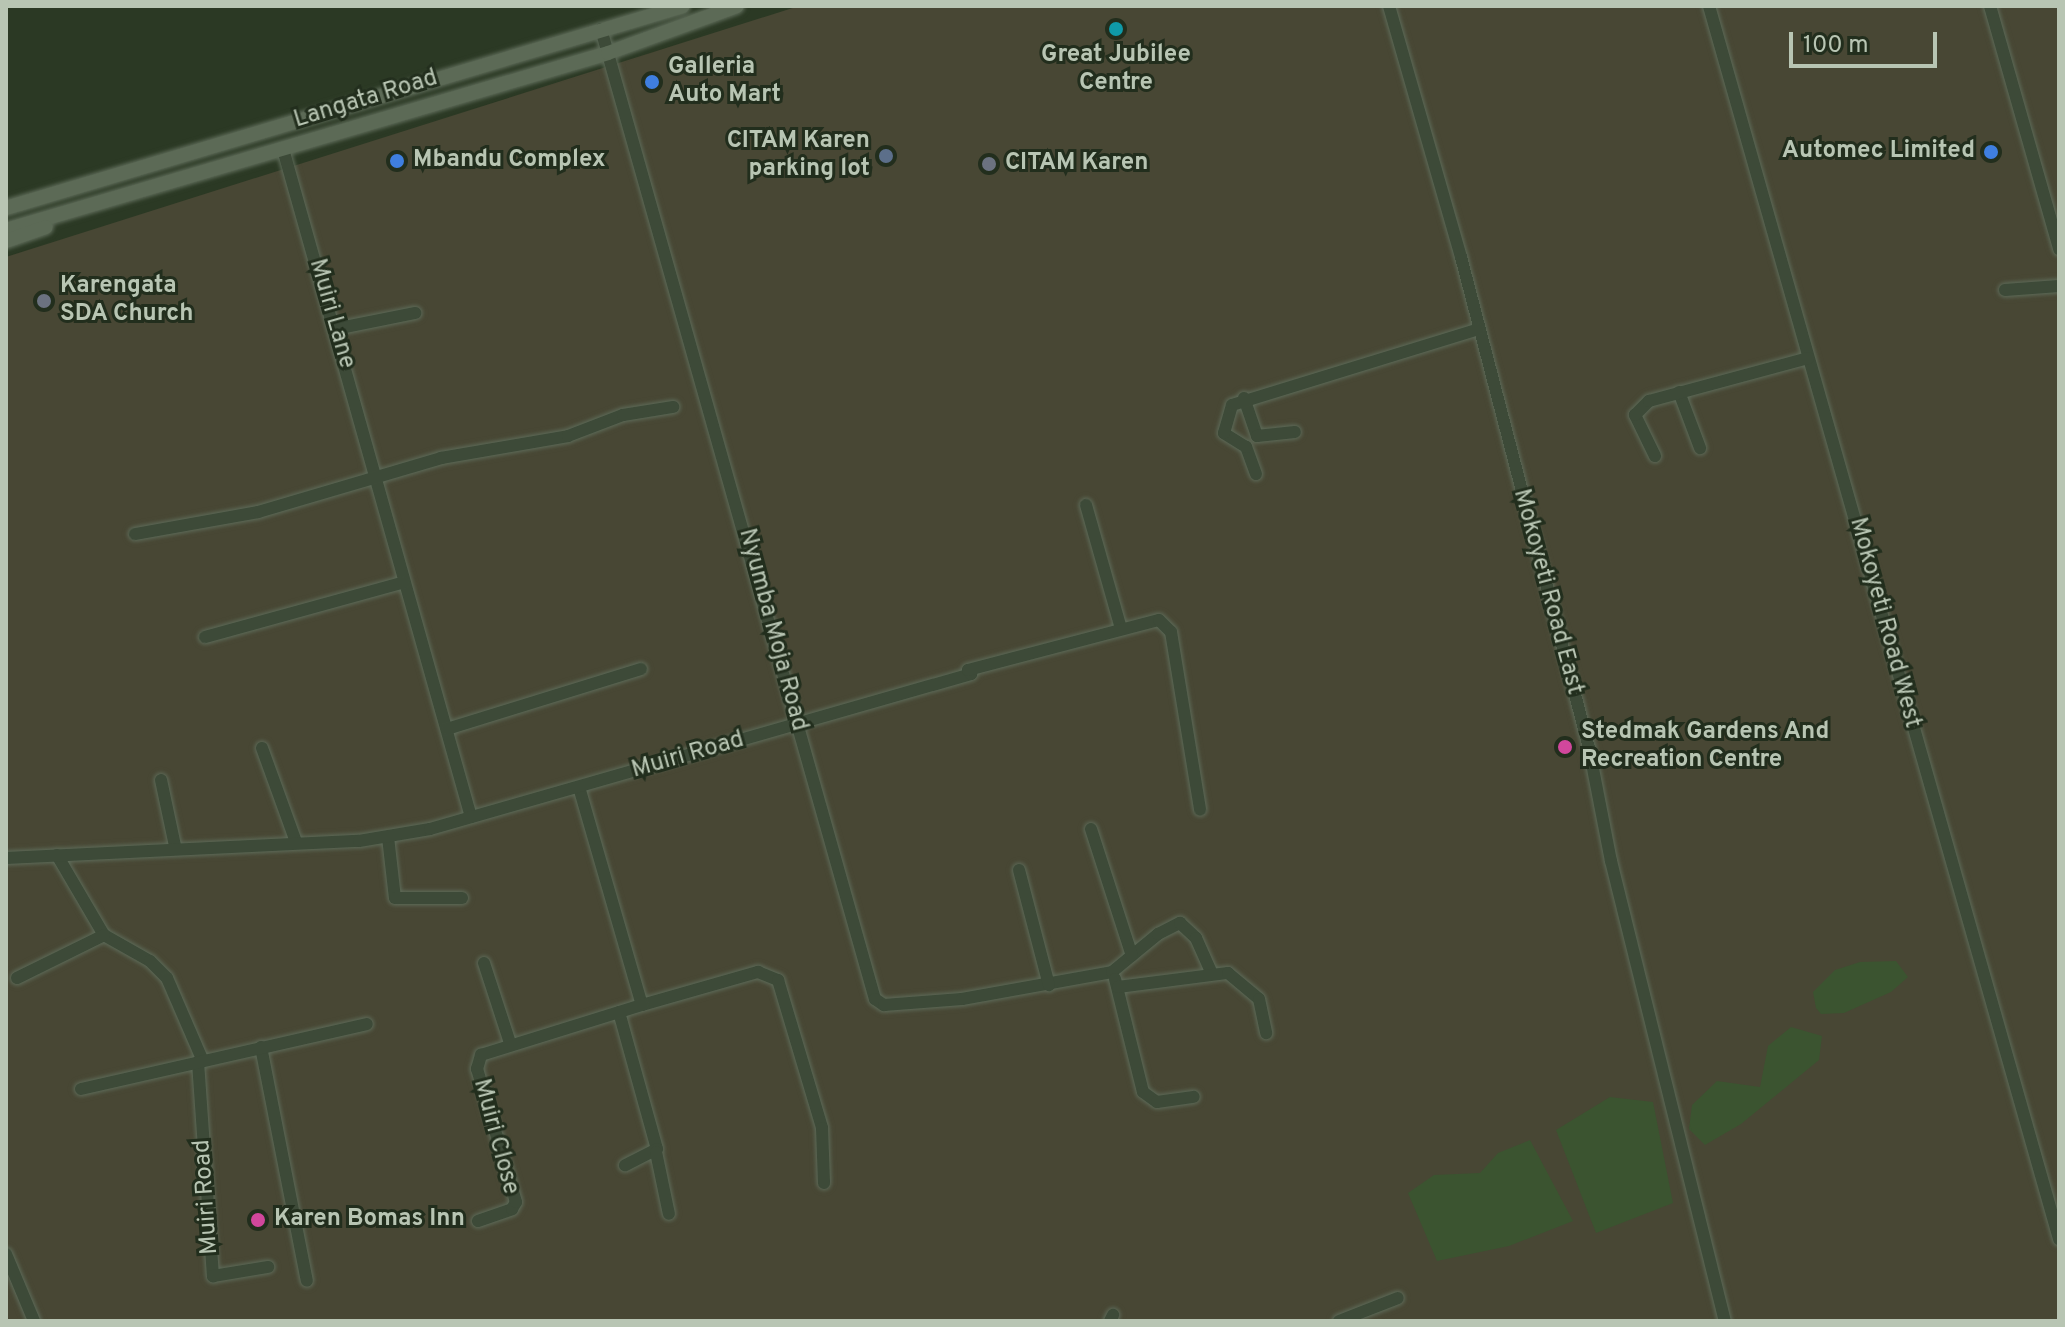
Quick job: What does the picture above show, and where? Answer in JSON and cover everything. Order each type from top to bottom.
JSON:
[{"type":"main road","name":"Langata Road","points":[[6,208],[683,6]]},
{"type":"main road","name":"Langata Road","points":[[6,230],[608,53],[737,6]]},
{"type":"main road","points":[[6,241],[51,226],[70,211]]},
{"type":"street","name":"Mokoyeti Road East","points":[[1389,6],[1479,329],[1589,748],[1611,861],[1725,1321]]},
{"type":"street","name":"Mokoyeti Road West","points":[[1709,6],[2055,1210],[2059,1239]]},
{"type":"street","points":[[1990,6],[2059,249]]},
{"type":"street","name":"Nyumba Moja Road","points":[[601,29],[797,725],[879,1003],[962,999],[1112,972]]},
{"type":"street","name":"Muiri Lane","points":[[283,149],[471,817]]},
{"type":"street","points":[[2005,290],[2059,286]]},
{"type":"street","points":[[335,329],[415,313]]},
{"type":"street","points":[[1256,474],[1246,447],[1223,429],[1230,406],[1244,398],[1479,329]]},
{"type":"street","points":[[1655,456],[1636,411],[1679,392],[1808,358]]},
{"type":"street","points":[[1679,392],[1700,448]]},
{"type":"street","points":[[1244,398],[1257,436],[1295,432]]},
{"type":"street","points":[[135,534],[258,512],[441,458],[568,436],[623,415],[673,407]]},
{"type":"street","points":[[1086,505],[1121,629]]},
{"type":"street","points":[[205,637],[404,582]]},
{"type":"street","name":"Muiri Road","points":[[6,858],[175,846],[388,837],[471,817],[797,725],[971,674],[968,670],[1159,620],[1171,632],[1200,810]]},
{"type":"street","points":[[447,729],[641,669]]},
{"type":"street","points":[[262,748],[296,842]]},
{"type":"street","points":[[161,780],[175,846]]},
{"type":"street","points":[[579,787],[642,1005]]},
{"type":"street","points":[[1091,829],[1132,956]]},
{"type":"street","points":[[388,837],[395,898],[462,898]]},
{"type":"street","points":[[57,855],[104,935],[150,961],[167,978],[200,1061]]},
{"type":"street","points":[[1019,870],[1049,985]]},
{"type":"street","points":[[1194,1097],[1157,1102],[1143,1092],[1112,972],[1158,934],[1184,924],[1211,972]]},
{"type":"street","points":[[17,978],[104,935]]},
{"type":"street","points":[[484,963],[510,1043]]},
{"type":"street","name":"Muiri Close","points":[[478,1221],[512,1209],[516,1202],[477,1069],[481,1055],[510,1043],[766,972],[780,984],[822,1128],[824,1183]]},
{"type":"street","points":[[1118,987],[1211,972],[1228,973],[1255,994],[1266,1033]]},
{"type":"street","points":[[619,1012],[669,1214]]},
{"type":"street","points":[[81,1089],[367,1024]]},
{"type":"street","points":[[261,1047],[307,1281]]},
{"type":"street","name":"Muiri Road","points":[[200,1061],[213,1276],[268,1267]]},
{"type":"street","points":[[625,1165],[656,1152]]},
{"type":"street","points":[[6,1254],[34,1321]]},
{"type":"street","points":[[1339,1321],[1398,1298]]},
{"type":"shaded area","points":[[799,6],[2059,6],[2059,1321],[6,1321],[6,257]]},
{"type":"shaded area","points":[[1896,961],[1908,977],[1891,992],[1844,1013],[1821,1014],[1816,1008],[1813,992],[1835,970],[1860,962]]},
{"type":"shaded area","points":[[1791,1027],[1822,1036],[1819,1060],[1741,1124],[1705,1145],[1689,1129],[1692,1105],[1717,1081],[1760,1087],[1768,1046]]},
{"type":"shaded area","points":[[1610,1097],[1653,1102],[1673,1203],[1596,1233],[1556,1130]]},
{"type":"shaded area","points":[[1530,1140],[1573,1221],[1509,1246],[1437,1261],[1408,1193],[1434,1175],[1480,1173],[1498,1153]]},
{"type":"place","name":"Great Jubilee Centre","points":[[1116,29]]},
{"type":"place","name":"Galleria Auto Mart","points":[[652,82]]},
{"type":"place","name":"Automec Limited","points":[[1991,152]]},
{"type":"place","name":"CITAM Karen parking lot","points":[[886,156]]},
{"type":"place","name":"Mbandu Complex","points":[[397,161]]},
{"type":"place","name":"CITAM Karen","points":[[989,164]]},
{"type":"place","name":"Karengata SDA Church","points":[[44,301]]},
{"type":"place","name":"Stedmak Gardens And Recreation Centre","points":[[1565,747]]},
{"type":"place","name":"Karen Bomas Inn","points":[[258,1220]]}]
